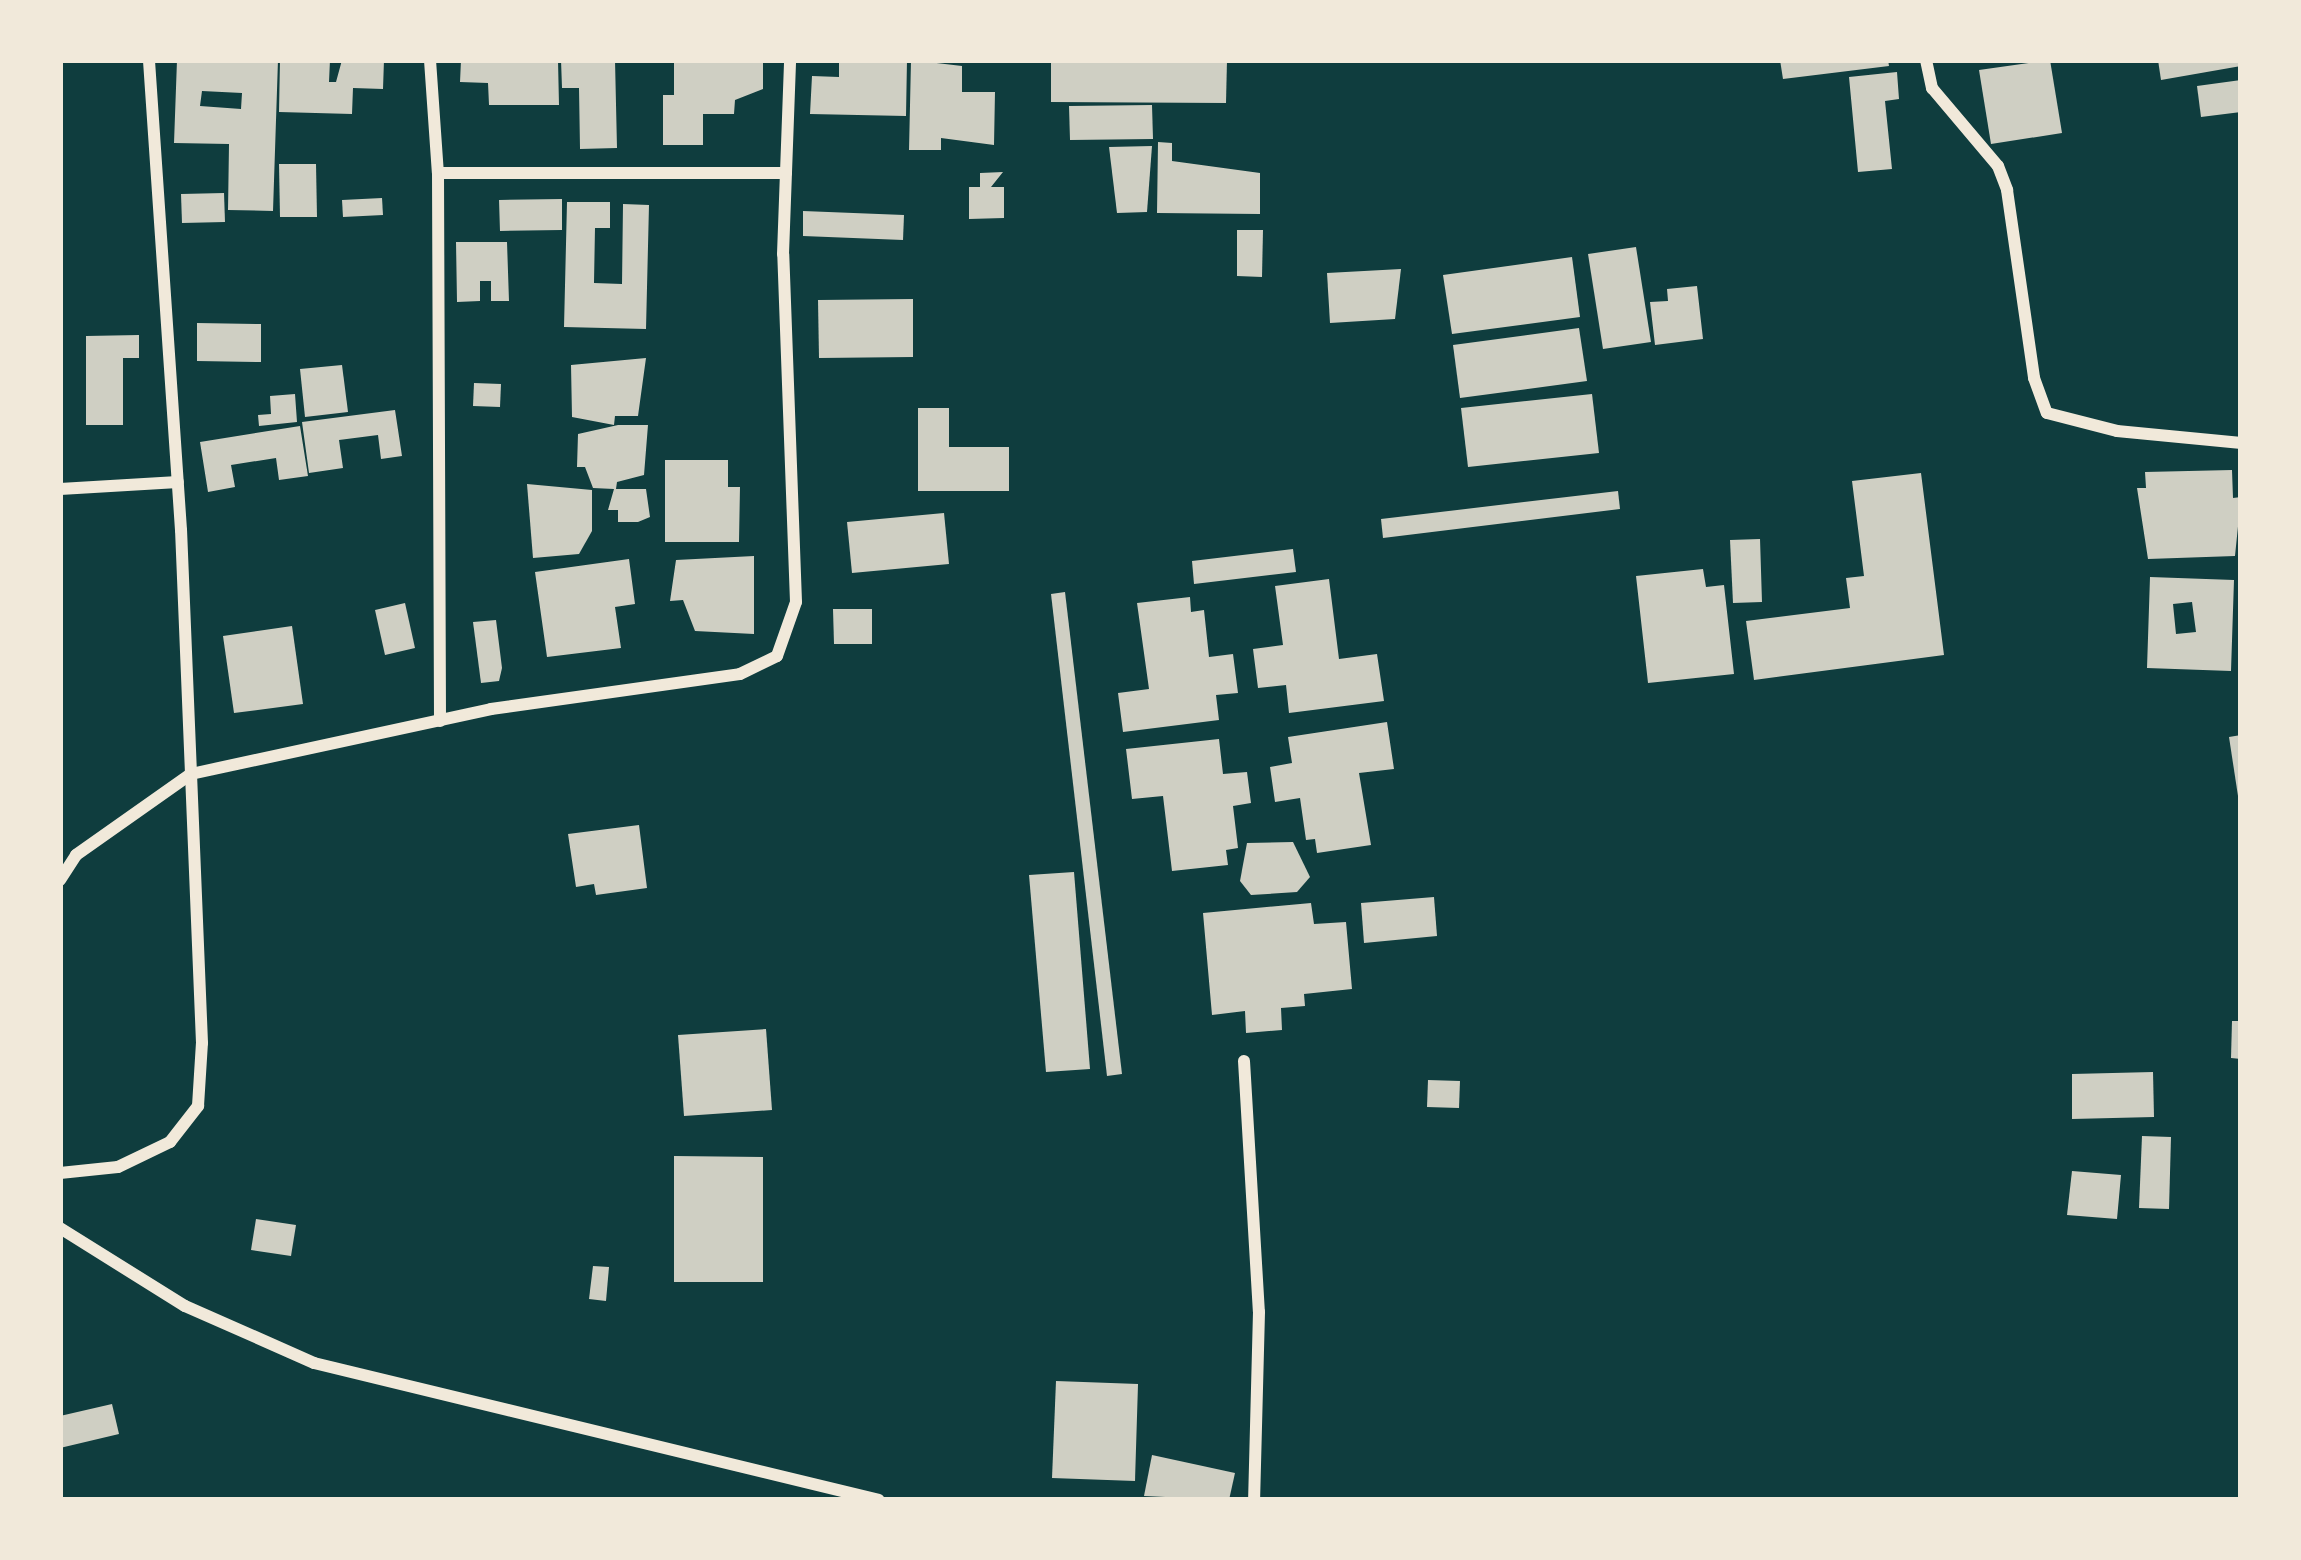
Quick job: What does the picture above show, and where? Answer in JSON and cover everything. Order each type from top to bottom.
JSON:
[{"type":"street","points":[[60,1173],[118,1167],[170,1142],[198,1106],[191,774],[178,482],[149,60]]},
{"type":"street","points":[[430,60],[438,173],[440,721]]},
{"type":"street","points":[[60,880],[76,855],[191,774],[440,721],[740,674],[777,656],[796,602],[786,173],[790,60]]},
{"type":"street","points":[[1926,60],[1932,88],[1998,166],[2007,190],[2034,378],[2047,413],[2117,431],[2241,442]]},
{"type":"street","points":[[438,173],[786,173]]},
{"type":"street","points":[[60,489],[178,482]]},
{"type":"street","points":[[1244,1061],[1259,1312],[1254,1500]]},
{"type":"street","points":[[60,1228],[185,1306],[314,1363],[879,1500]]},
{"type":"building","points":[[177,60],[278,60],[273,211],[228,210],[229,144],[174,143]],"holes":[[[202,91],[242,93],[241,109],[200,106]]]},
{"type":"building","points":[[280,60],[330,60],[329,82],[336,82],[342,60],[384,60],[383,89],[353,88],[352,114],[279,112]]},
{"type":"building","points":[[461,60],[558,60],[559,105],[489,105],[488,83],[460,82]]},
{"type":"building","points":[[561,60],[615,60],[617,148],[580,149],[579,88],[562,88]]},
{"type":"building","points":[[674,60],[763,60],[763,89],[735,100],[734,114],[703,114],[703,145],[663,145],[663,95],[674,95]]},
{"type":"building","points":[[839,60],[907,60],[906,116],[810,114],[812,76],[839,77]]},
{"type":"building","points":[[911,60],[962,66],[962,92],[995,92],[994,145],[941,138],[941,150],[909,150]]},
{"type":"building","points":[[1051,60],[1227,60],[1226,103],[1051,102]]},
{"type":"building","points":[[1780,60],[1888,60],[1889,66],[1783,79]]},
{"type":"building","points":[[2050,60],[2062,133],[1991,144],[1979,70]]},
{"type":"building","points":[[2158,60],[2241,60],[2241,66],[2161,80]]},
{"type":"building","points":[[1897,72],[1899,99],[1885,101],[1892,169],[1858,172],[1849,77]]},
{"type":"building","points":[[2241,80],[2241,112],[2201,117],[2197,86]]},
{"type":"building","points":[[1152,105],[1153,139],[1070,140],[1069,106]]},
{"type":"building","points":[[1158,142],[1172,143],[1172,161],[1260,173],[1260,214],[1157,213]]},
{"type":"building","points":[[1152,146],[1147,212],[1117,213],[1109,147]]},
{"type":"building","points":[[279,164],[316,164],[317,217],[280,217]]},
{"type":"building","points":[[1003,172],[991,187],[1004,187],[1004,218],[969,219],[969,187],[980,187],[980,173]]},
{"type":"building","points":[[224,193],[225,222],[182,223],[181,194]]},
{"type":"building","points":[[382,198],[383,215],[343,217],[342,200]]},
{"type":"building","points":[[562,199],[562,230],[500,231],[499,200]]},
{"type":"building","points":[[567,202],[610,202],[610,228],[595,228],[594,283],[622,284],[623,204],[649,205],[646,329],[564,327]]},
{"type":"building","points":[[803,211],[904,215],[903,240],[803,236]]},
{"type":"building","points":[[1237,230],[1263,230],[1262,277],[1237,276]]},
{"type":"building","points":[[456,242],[507,242],[509,301],[491,301],[491,281],[480,281],[480,301],[457,302]]},
{"type":"building","points":[[1636,247],[1651,342],[1603,349],[1588,254]]},
{"type":"building","points":[[1572,257],[1580,317],[1452,334],[1443,275]]},
{"type":"building","points":[[1401,269],[1395,319],[1330,323],[1327,273]]},
{"type":"building","points":[[1697,286],[1703,339],[1655,345],[1650,302],[1668,301],[1667,289]]},
{"type":"building","points":[[913,299],[913,357],[819,358],[818,300]]},
{"type":"building","points":[[197,323],[261,324],[261,362],[197,361]]},
{"type":"building","points":[[1579,328],[1587,381],[1460,398],[1453,345]]},
{"type":"building","points":[[139,335],[139,358],[123,358],[123,425],[86,425],[86,336]]},
{"type":"building","points":[[646,358],[638,416],[615,416],[614,425],[572,417],[571,365]]},
{"type":"building","points":[[342,365],[348,412],[305,417],[300,369]]},
{"type":"building","points":[[474,383],[501,384],[500,407],[473,406]]},
{"type":"building","points":[[295,394],[297,422],[259,426],[258,415],[271,414],[270,396]]},
{"type":"building","points":[[1592,394],[1599,453],[1468,467],[1461,408]]},
{"type":"building","points":[[918,408],[949,408],[949,447],[1009,447],[1009,491],[918,491]]},
{"type":"building","points":[[395,410],[402,456],[381,459],[378,435],[339,440],[343,468],[309,473],[302,422]]},
{"type":"building","points":[[618,425],[648,425],[644,475],[617,482],[616,489],[646,489],[650,517],[638,522],[618,522],[618,510],[608,510],[614,489],[593,488],[585,467],[577,467],[578,434]]},
{"type":"building","points":[[300,426],[308,476],[279,480],[276,458],[231,465],[235,487],[208,492],[200,442]]},
{"type":"building","points":[[665,460],[728,460],[728,487],[740,487],[739,542],[665,542]]},
{"type":"building","points":[[2232,470],[2233,498],[2241,497],[2235,556],[2148,559],[2137,488],[2146,488],[2145,472]]},
{"type":"building","points":[[1921,473],[1944,655],[1754,680],[1746,621],[1850,608],[1846,578],[1864,576],[1852,481]]},
{"type":"building","points":[[527,484],[592,490],[592,531],[579,554],[533,558]]},
{"type":"building","points":[[1618,491],[1620,509],[1383,538],[1381,519]]},
{"type":"building","points":[[944,513],[949,564],[852,573],[847,522]]},
{"type":"building","points":[[1760,539],[1762,602],[1733,603],[1730,540]]},
{"type":"building","points":[[1293,549],[1296,572],[1194,584],[1192,561]]},
{"type":"building","points":[[754,556],[754,634],[695,631],[683,600],[670,601],[676,560]]},
{"type":"building","points":[[629,559],[635,604],[615,607],[621,648],[547,657],[535,572]]},
{"type":"building","points":[[1703,569],[1706,587],[1724,585],[1734,674],[1648,683],[1636,576]]},
{"type":"building","points":[[2150,577],[2234,580],[2231,671],[2147,668]],"holes":[[[2192,602],[2196,632],[2176,634],[2173,604]]]},
{"type":"building","points":[[1329,579],[1339,659],[1377,654],[1384,701],[1289,713],[1286,685],[1258,688],[1253,649],[1283,645],[1275,586]]},
{"type":"building","points":[[1065,592],[1122,1074],[1107,1076],[1051,594]]},
{"type":"building","points":[[1190,597],[1191,612],[1204,610],[1209,657],[1233,654],[1238,693],[1216,695],[1219,720],[1123,732],[1118,693],[1149,689],[1137,603]]},
{"type":"building","points":[[405,603],[415,648],[385,655],[375,610]]},
{"type":"building","points":[[833,609],[872,609],[872,644],[834,644]]},
{"type":"building","points":[[496,620],[502,668],[499,681],[481,683],[473,622]]},
{"type":"building","points":[[292,626],[303,704],[234,713],[223,636]]},
{"type":"building","points":[[1387,722],[1394,769],[1359,773],[1371,845],[1317,853],[1315,839],[1306,840],[1300,798],[1275,802],[1270,767],[1292,763],[1288,737]]},
{"type":"building","points":[[2241,735],[2241,795],[2238,796],[2229,737]]},
{"type":"building","points":[[1219,739],[1223,774],[1247,772],[1251,803],[1233,806],[1238,848],[1226,850],[1228,865],[1172,871],[1163,796],[1132,799],[1126,749]]},
{"type":"building","points":[[639,825],[647,888],[596,895],[594,884],[576,887],[568,834]]},
{"type":"building","points":[[1293,842],[1310,877],[1297,892],[1251,895],[1240,881],[1247,843]]},
{"type":"building","points":[[1074,872],[1090,1069],[1046,1072],[1029,875]]},
{"type":"building","points":[[1434,897],[1437,936],[1364,943],[1361,903]]},
{"type":"building","points":[[1311,903],[1314,924],[1346,922],[1352,989],[1304,994],[1305,1006],[1281,1008],[1282,1030],[1246,1033],[1245,1011],[1212,1015],[1203,913]]},
{"type":"building","points":[[2232,1021],[2241,1021],[2241,1059],[2231,1058]]},
{"type":"building","points":[[766,1029],[772,1110],[684,1116],[678,1035]]},
{"type":"building","points":[[2153,1072],[2154,1117],[2072,1119],[2072,1074]]},
{"type":"building","points":[[1428,1080],[1460,1081],[1459,1108],[1427,1107]]},
{"type":"building","points":[[2142,1136],[2171,1137],[2169,1209],[2139,1208]]},
{"type":"building","points":[[674,1156],[763,1157],[763,1282],[674,1282]]},
{"type":"building","points":[[2072,1171],[2121,1175],[2117,1219],[2067,1215]]},
{"type":"building","points":[[256,1219],[296,1225],[291,1256],[251,1250]]},
{"type":"building","points":[[593,1266],[609,1267],[606,1301],[589,1299]]},
{"type":"building","points":[[1056,1381],[1138,1384],[1135,1481],[1052,1478]]},
{"type":"building","points":[[112,1404],[119,1434],[60,1448],[60,1416]]},
{"type":"building","points":[[1152,1455],[1235,1473],[1229,1500],[1144,1496]]}]
